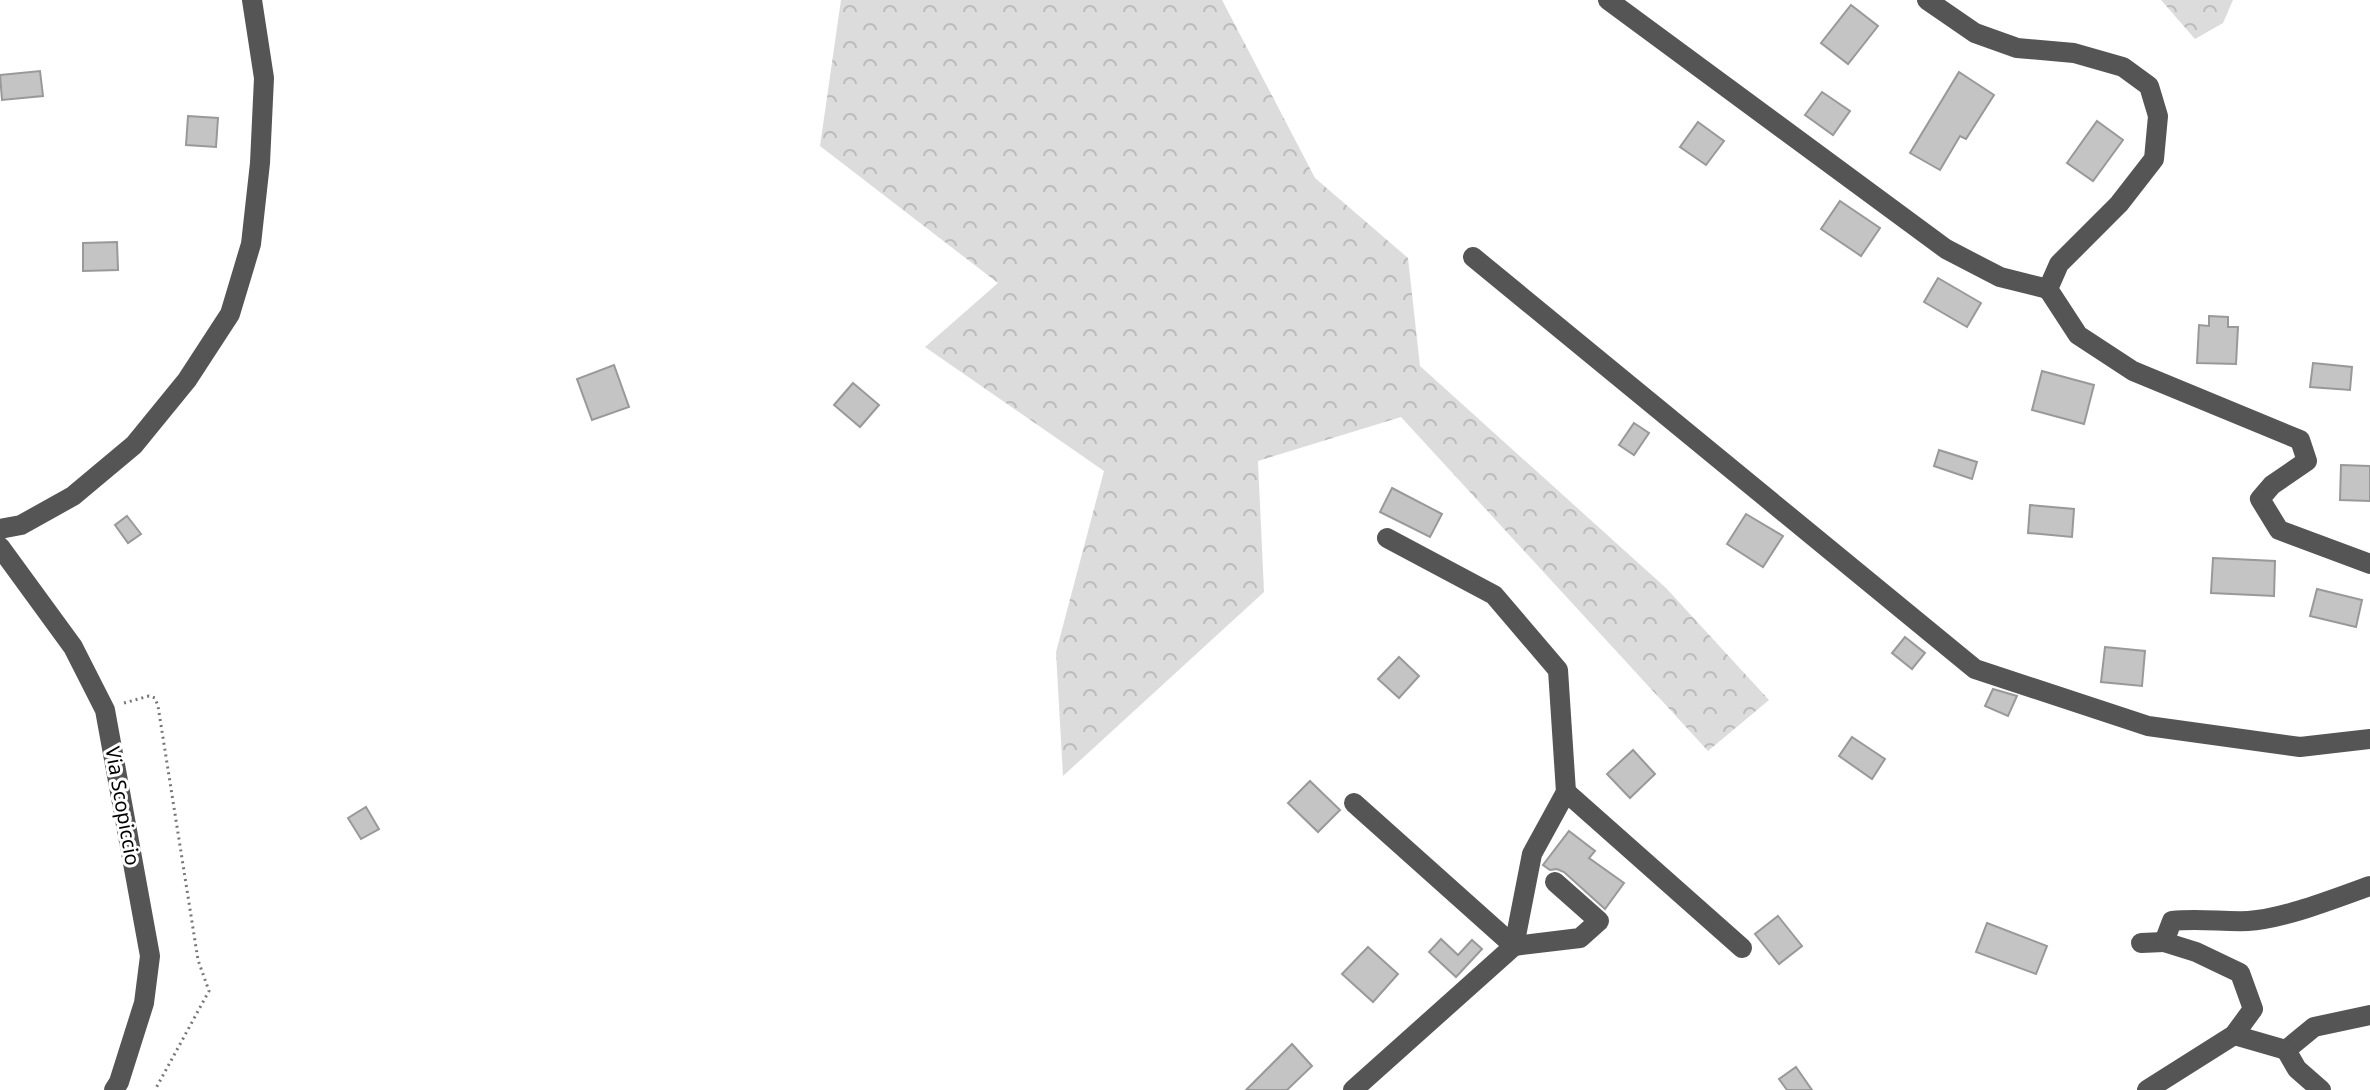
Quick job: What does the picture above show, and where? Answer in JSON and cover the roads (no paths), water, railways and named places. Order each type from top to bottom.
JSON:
[{"type":"street","points":[[0,529],[21,525],[73,496],[134,445],[187,380],[230,314],[251,244],[260,163],[264,78],[252,0]]},
{"type":"street","points":[[1608,0],[1946,249],[2000,277],[2048,289],[2078,335],[2133,371],[2300,440],[2307,461],[2272,485],[2260,499],[2279,530],[2370,564]]},
{"type":"street","points":[[1927,0],[1975,33],[2017,48],[2074,53],[2123,67],[2149,86],[2158,116],[2154,159],[2119,204],[2059,264],[2048,289]]},
{"type":"street","points":[[1473,257],[1975,669],[2148,726],[2300,747],[2370,739]]},
{"type":"street","points":[[1387,538],[1494,595],[1558,670],[1566,792],[1532,854],[1514,946]]},
{"type":"street","name":"Via Scopiccio","points":[[0,547],[73,647],[105,710],[150,956],[144,1003],[114,1090]]},
{"type":"street","points":[[1566,792],[1742,948]]},
{"type":"street","points":[[1354,803],[1514,946]]},
{"type":"street","points":[[1353,1090],[1514,946],[1580,938],[1599,921],[1555,882]]},
{"type":"street","points":[[2164,942],[2172,921],[2197,918],[2250,921],[2311,906],[2370,886]]},
{"type":"street","points":[[2141,943],[2164,942],[2196,952],[2240,973],[2253,1009],[2234,1035],[2147,1090]]},
{"type":"street","points":[[2286,1050],[2314,1027],[2370,1015]]},
{"type":"street","points":[[2234,1035],[2286,1050],[2297,1069],[2321,1090]]}]
